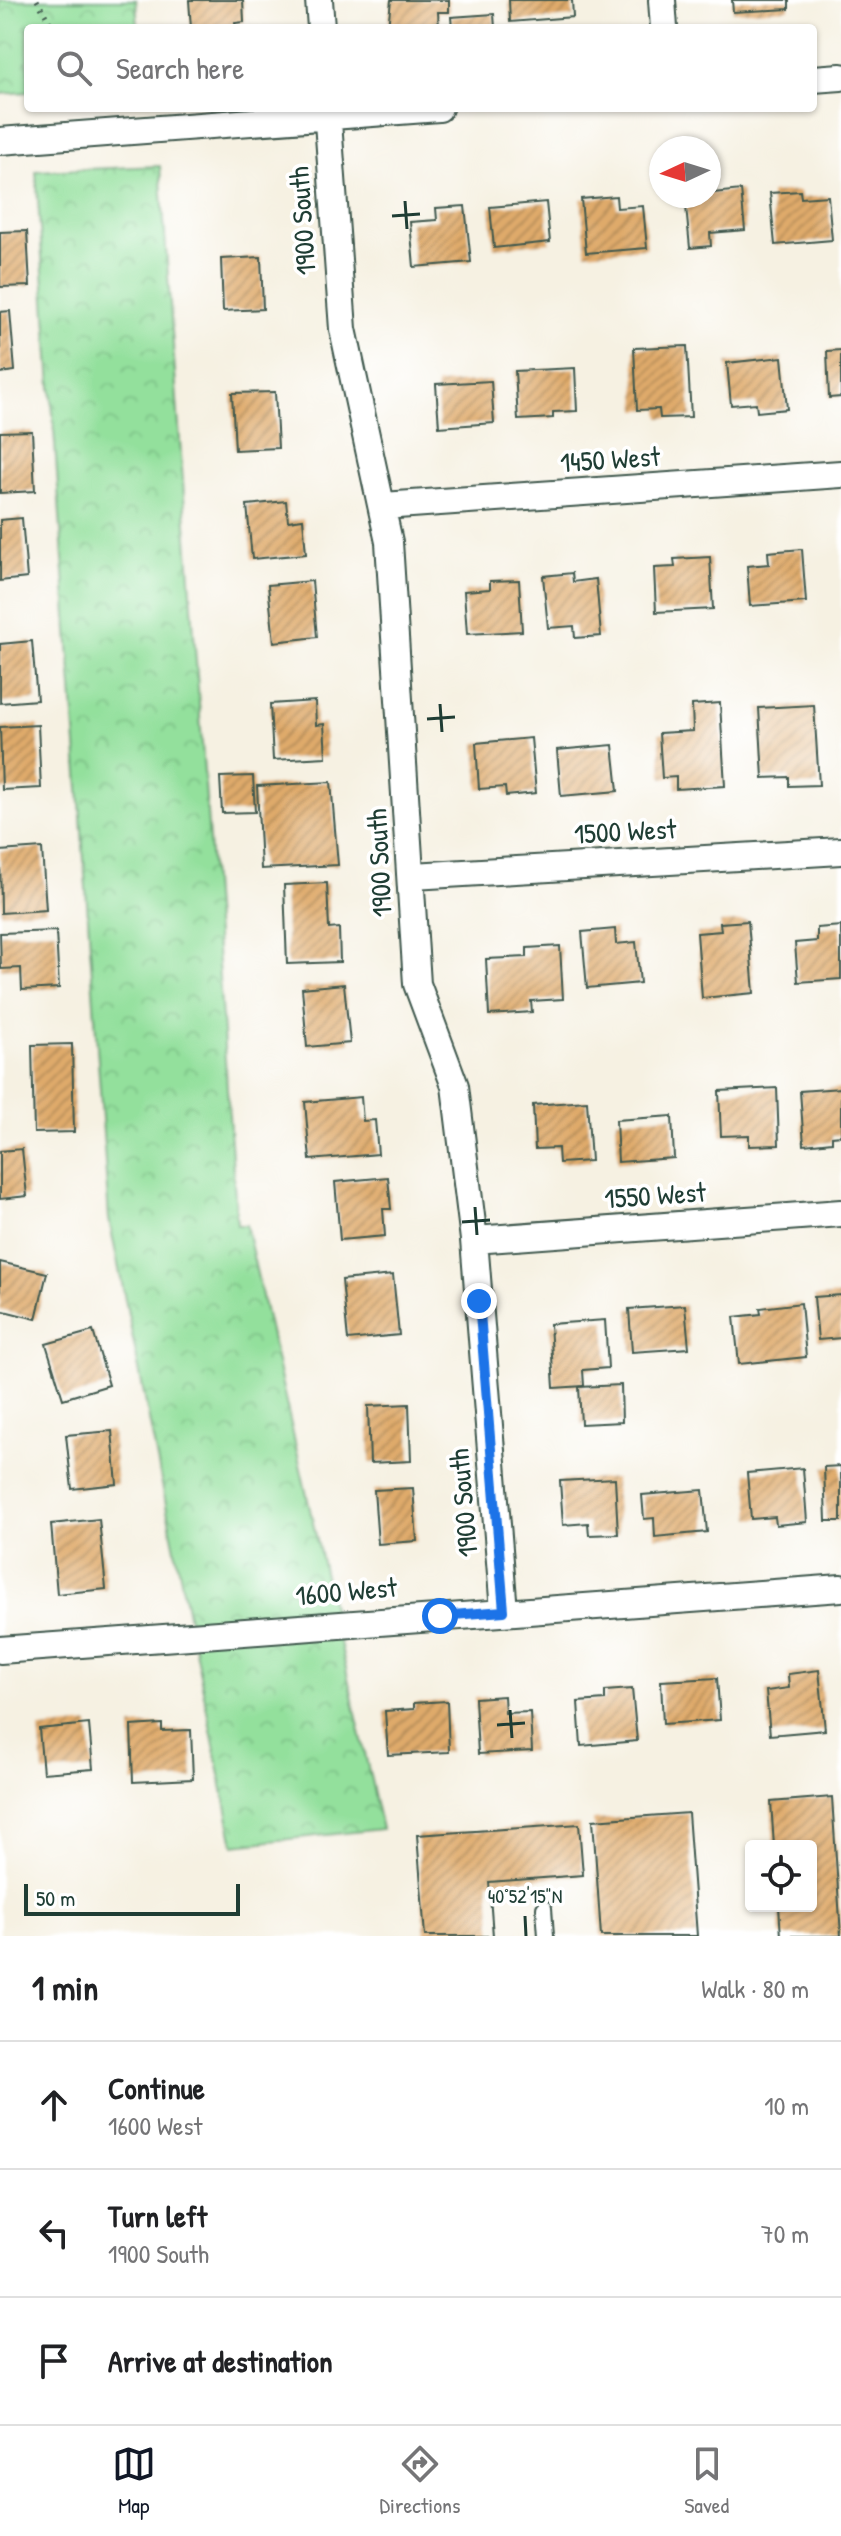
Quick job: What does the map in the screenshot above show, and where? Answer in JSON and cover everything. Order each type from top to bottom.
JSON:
[{"type":"street","points":[[319,0],[321,24]]},
{"type":"street","points":[[662,0],[664,24]]},
{"type":"street","points":[[817,79],[841,77]]},
{"type":"street","points":[[0,141],[328,112]]},
{"type":"street","name":"1900 South","points":[[328,112],[343,329],[389,542],[413,876],[417,984],[455,1086],[474,1240],[504,1611]]},
{"type":"street","name":"1450 West","points":[[383,506],[841,474]]},
{"type":"street","name":"1500 West","points":[[413,876],[841,851]]},
{"type":"street","name":"1550 West","points":[[474,1240],[841,1213]]},
{"type":"street","name":"1600 West","points":[[0,1650],[841,1588]]},
{"type":"lane","points":[[544,1908],[546,1936]]},
{"type":"path","points":[[37,0],[51,24]]},
{"type":"green space","points":[[0,0],[136,0],[138,24],[24,24],[24,92],[0,94]]},
{"type":"green space","points":[[160,166],[237,1225],[246,1225],[382,1829],[234,1845],[109,1219],[36,171]]},
{"type":"building","points":[[189,0],[243,0],[244,22],[191,24]]},
{"type":"building","points":[[391,0],[449,0],[449,12],[438,12],[439,24],[388,24]]},
{"type":"building","points":[[509,0],[572,0],[573,17],[510,22]]},
{"type":"building","points":[[732,0],[789,0],[789,9],[733,12]]},
{"type":"building","points":[[494,14],[495,24],[452,24],[451,17]]},
{"type":"building","points":[[741,190],[745,230],[710,233],[711,246],[690,248],[686,208],[721,208],[721,192]]},
{"type":"building","points":[[800,191],[801,198],[828,196],[832,240],[775,245],[770,193]]},
{"type":"building","points":[[616,196],[617,208],[643,206],[647,248],[586,253],[581,199]]},
{"type":"building","points":[[546,202],[550,242],[494,248],[490,207]]},
{"type":"building","points":[[465,206],[471,262],[414,267],[410,222],[437,220],[436,208]]},
{"type":"building","points":[[27,231],[30,286],[0,287],[0,232]]},
{"type":"building","points":[[261,257],[263,309],[223,311],[221,259]]},
{"type":"building","points":[[10,311],[15,371],[0,373],[0,312]]},
{"type":"building","points":[[687,346],[691,417],[660,418],[659,409],[637,410],[634,348]]},
{"type":"building","points":[[841,350],[841,397],[829,398],[827,351]]},
{"type":"building","points":[[782,357],[787,409],[757,412],[756,403],[731,405],[727,363]]},
{"type":"building","points":[[575,368],[577,411],[553,412],[553,418],[518,420],[515,371]]},
{"type":"building","points":[[491,381],[494,423],[439,427],[436,384]]},
{"type":"building","points":[[275,392],[278,448],[235,450],[232,393]]},
{"type":"building","points":[[32,431],[35,491],[0,493],[0,432]]},
{"type":"building","points":[[286,501],[288,521],[303,519],[306,554],[252,559],[247,505]]},
{"type":"building","points":[[22,518],[27,578],[0,581],[0,520]]},
{"type":"building","points":[[802,549],[806,602],[750,606],[747,566],[769,564],[768,552]]},
{"type":"building","points":[[710,557],[713,609],[656,612],[654,568],[675,567],[674,559]]},
{"type":"building","points":[[572,573],[573,582],[596,579],[601,636],[575,638],[574,626],[548,628],[543,576]]},
{"type":"building","points":[[519,580],[522,631],[467,634],[464,591],[490,589],[490,581]]},
{"type":"building","points":[[312,581],[317,637],[274,642],[268,585]]},
{"type":"building","points":[[32,641],[37,700],[0,703],[0,644]]},
{"type":"building","points":[[315,701],[316,725],[324,724],[326,757],[273,760],[270,704]]},
{"type":"building","points":[[720,703],[725,786],[676,789],[676,777],[662,778],[659,733],[693,731],[692,705]]},
{"type":"building","points":[[814,705],[819,785],[789,786],[789,777],[763,778],[759,708]]},
{"type":"building","points":[[38,725],[41,788],[2,790],[0,727]]},
{"type":"building","points":[[531,738],[536,793],[506,796],[505,787],[479,789],[476,743]]},
{"type":"building","points":[[613,745],[618,791],[561,796],[557,750]]},
{"type":"building","points":[[253,776],[255,812],[222,813],[220,777]]},
{"type":"building","points":[[331,782],[338,865],[261,869],[257,786]]},
{"type":"building","points":[[42,848],[46,910],[1,913],[0,851]]},
{"type":"building","points":[[327,883],[329,929],[339,928],[340,962],[287,964],[284,885]]},
{"type":"building","points":[[748,921],[754,993],[702,998],[697,933],[721,931],[720,923]]},
{"type":"building","points":[[841,926],[841,979],[798,982],[795,943],[817,941],[817,928]]},
{"type":"building","points":[[615,929],[616,944],[636,942],[640,983],[587,988],[582,932]]},
{"type":"building","points":[[56,931],[59,988],[22,990],[21,968],[1,969],[0,933]]},
{"type":"building","points":[[560,946],[563,999],[531,1001],[532,1012],[489,1015],[486,959],[527,957],[527,948]]},
{"type":"building","points":[[344,984],[350,1043],[307,1047],[302,988]]},
{"type":"building","points":[[72,1044],[74,1132],[34,1133],[32,1045]]},
{"type":"building","points":[[777,1088],[779,1145],[749,1146],[749,1135],[721,1136],[719,1091]]},
{"type":"building","points":[[841,1088],[841,1135],[832,1136],[832,1142],[804,1145],[800,1091]]},
{"type":"building","points":[[361,1097],[363,1121],[375,1120],[378,1154],[310,1160],[305,1102]]},
{"type":"building","points":[[587,1101],[591,1161],[559,1163],[558,1148],[535,1149],[533,1105]]},
{"type":"building","points":[[672,1116],[674,1158],[618,1162],[616,1120]]},
{"type":"building","points":[[22,1149],[27,1196],[0,1199],[0,1151]]},
{"type":"building","points":[[388,1177],[391,1209],[383,1209],[385,1236],[340,1240],[335,1182]]},
{"type":"building","points":[[0,1262],[47,1273],[36,1319],[0,1310]]},
{"type":"building","points":[[393,1275],[399,1335],[348,1340],[342,1280]]},
{"type":"building","points":[[841,1295],[841,1338],[818,1340],[814,1297]]},
{"type":"building","points":[[801,1303],[806,1357],[739,1364],[734,1317],[761,1314],[760,1308]]},
{"type":"building","points":[[685,1305],[689,1348],[632,1352],[629,1309]]},
{"type":"building","points":[[605,1320],[608,1368],[583,1370],[584,1386],[554,1388],[550,1324]]},
{"type":"building","points":[[93,1331],[109,1385],[63,1399],[46,1344]]},
{"type":"building","points":[[621,1385],[622,1422],[581,1424],[579,1387]]},
{"type":"building","points":[[409,1404],[411,1461],[370,1463],[368,1406]]},
{"type":"building","points":[[112,1431],[117,1484],[72,1489],[66,1435]]},
{"type":"building","points":[[841,1466],[841,1521],[826,1521],[824,1467]]},
{"type":"building","points":[[803,1468],[807,1522],[776,1525],[775,1517],[751,1519],[747,1473]]},
{"type":"building","points":[[615,1478],[618,1534],[589,1535],[588,1523],[563,1525],[560,1481]]},
{"type":"building","points":[[413,1488],[417,1541],[378,1544],[374,1490]]},
{"type":"building","points":[[703,1490],[707,1532],[655,1537],[654,1518],[644,1519],[642,1495]]},
{"type":"building","points":[[99,1519],[106,1589],[57,1594],[51,1524]]},
{"type":"building","points":[[819,1670],[825,1730],[770,1735],[766,1691],[789,1688],[788,1674]]},
{"type":"building","points":[[717,1678],[720,1720],[663,1724],[661,1681]]},
{"type":"building","points":[[632,1689],[637,1741],[581,1746],[578,1702],[605,1700],[605,1691]]},
{"type":"building","points":[[504,1696],[505,1713],[530,1712],[532,1751],[478,1754],[475,1698]]},
{"type":"building","points":[[447,1701],[449,1752],[388,1755],[385,1711],[414,1709],[414,1703]]},
{"type":"building","points":[[89,1724],[93,1769],[43,1773],[39,1729]]},
{"type":"building","points":[[162,1724],[162,1731],[191,1730],[193,1779],[133,1782],[131,1726]]},
{"type":"building","points":[[832,1797],[841,1936],[781,1936],[779,1912],[817,1912],[817,1840],[774,1840],[771,1802]]},
{"type":"building","points":[[688,1813],[697,1936],[601,1936],[593,1820]]},
{"type":"building","points":[[579,1824],[583,1875],[489,1882],[493,1936],[425,1936],[417,1835]]},
{"type":"route","points":[[440,1616],[504,1611],[479,1301]]}]
